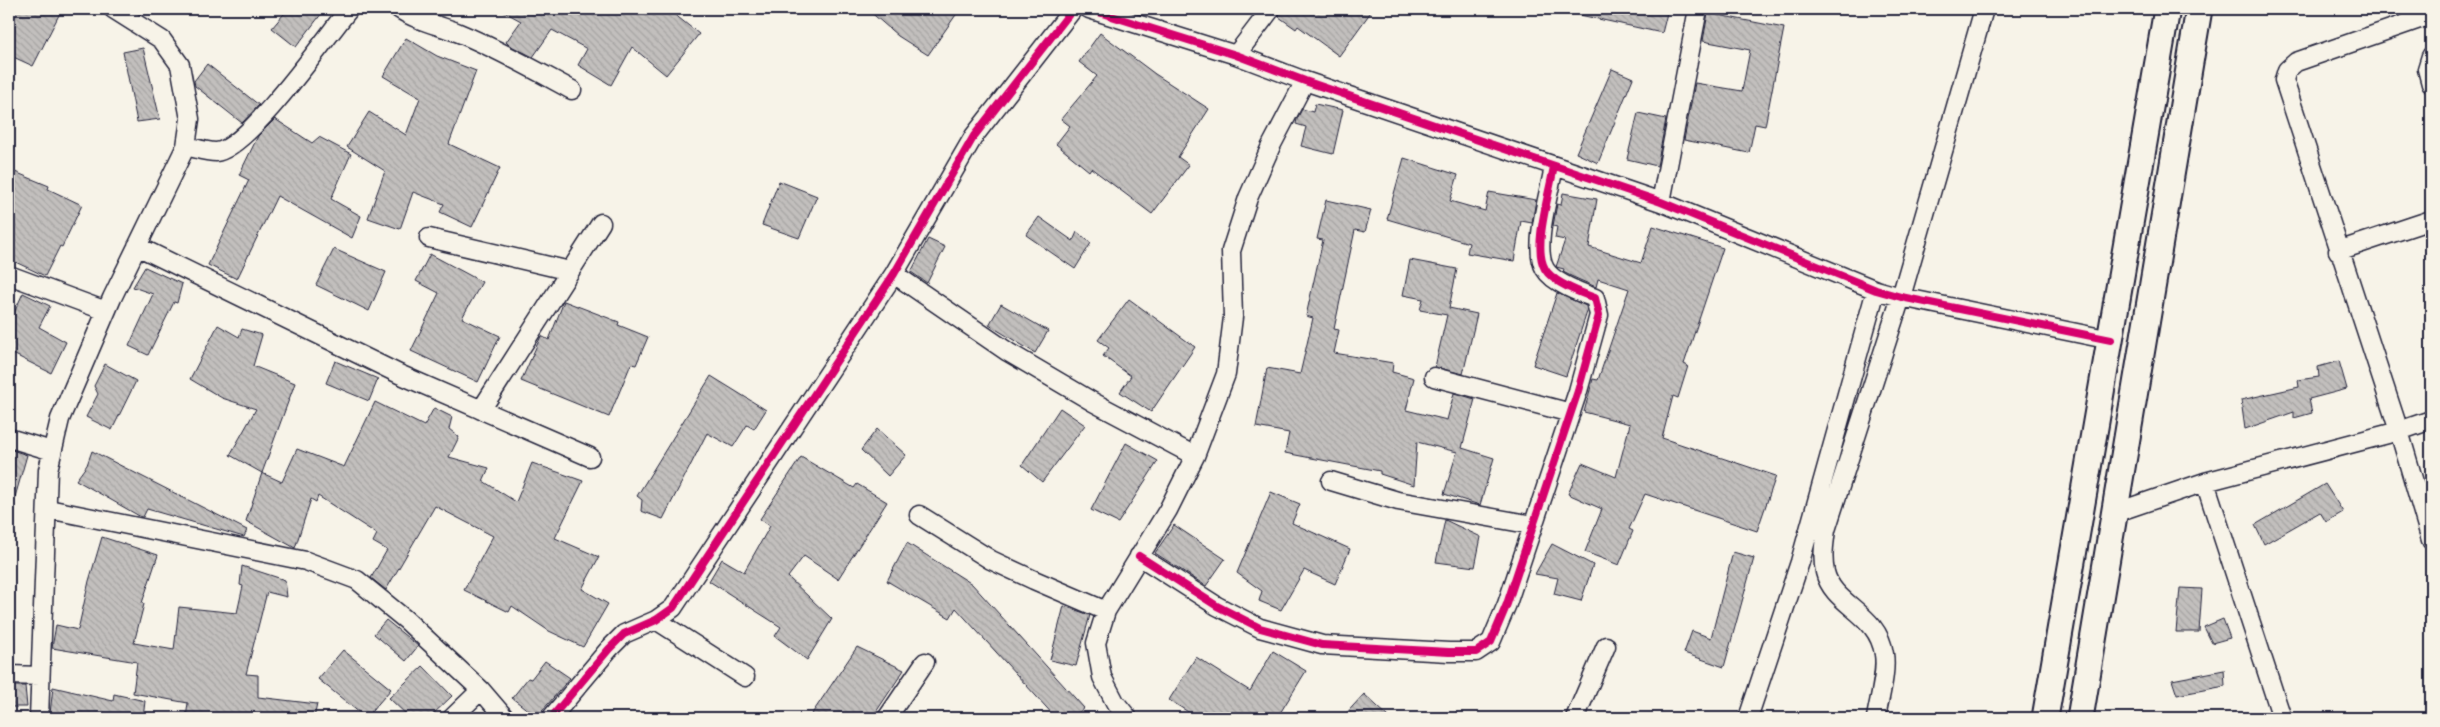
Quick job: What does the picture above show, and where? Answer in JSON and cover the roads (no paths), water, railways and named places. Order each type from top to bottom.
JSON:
[{"type":"main road","points":[[2045,718],[2167,9]]},
{"type":"main road","points":[[2080,718],[2199,9]]},
{"type":"street","points":[[39,718],[48,470],[60,419],[106,310],[186,146],[190,119],[180,65],[162,40],[113,9]]},
{"type":"street","points":[[186,146],[217,152],[239,141],[284,91],[349,9]]},
{"type":"street","points":[[399,9],[408,15],[460,34],[495,50],[572,90]]},
{"type":"street","points":[[551,718],[624,634],[656,620],[673,608],[894,274],[974,136],[1073,9]]},
{"type":"street","points":[[1089,9],[1236,55],[1305,81],[1661,202],[1876,290],[1901,297],[2111,340]]},
{"type":"street","points":[[1236,55],[1271,9]]},
{"type":"street","points":[[1661,202],[1698,9]]},
{"type":"street","points":[[1876,718],[1884,654],[1878,634],[1864,615],[1841,598],[1825,574],[1822,556],[1826,530],[1901,297],[1984,9]]},
{"type":"street","points":[[2431,15],[2296,62],[2287,70],[2284,80],[2338,251],[2399,431],[2431,540]]},
{"type":"street","points":[[2431,56],[2427,69],[2431,84]]},
{"type":"street","points":[[1128,718],[1115,702],[1102,677],[1096,643],[1106,610],[1168,510],[1195,456],[1226,374],[1233,317],[1231,251],[1248,198],[1271,146],[1305,81]]},
{"type":"street","points":[[1140,556],[1217,606],[1260,628],[1322,645],[1476,652],[1490,642],[1507,604],[1570,413],[1598,315],[1596,298],[1567,286],[1546,270],[1539,250],[1554,166]]},
{"type":"street","points":[[2338,251],[2431,220]]},
{"type":"street","points":[[481,410],[601,224]]},
{"type":"street","points":[[429,238],[570,271]]},
{"type":"street","points":[[137,246],[399,374],[590,457]]},
{"type":"street","points":[[894,274],[1008,352],[1093,402],[1195,456]]},
{"type":"street","points":[[9,275],[106,310]]},
{"type":"street","points":[[1748,718],[1800,562],[1876,290]]},
{"type":"street","points":[[1434,377],[1570,413]]},
{"type":"street","points":[[2114,513],[2206,482],[2399,431],[2431,420]]},
{"type":"street","points":[[9,438],[52,451]]},
{"type":"street","points":[[1331,481],[1398,501],[1533,525]]},
{"type":"street","points":[[2206,482],[2282,718]]},
{"type":"street","points":[[48,509],[306,562],[357,580],[406,620],[481,690],[505,718]]},
{"type":"street","points":[[919,515],[991,560],[1106,610]]},
{"type":"street","points":[[656,620],[745,677]]},
{"type":"street","points":[[1576,718],[1606,646]]},
{"type":"street","points":[[887,718],[925,662]]},
{"type":"street","points":[[9,675],[40,676]]},
{"type":"street","points":[[452,718],[481,690]]}]
